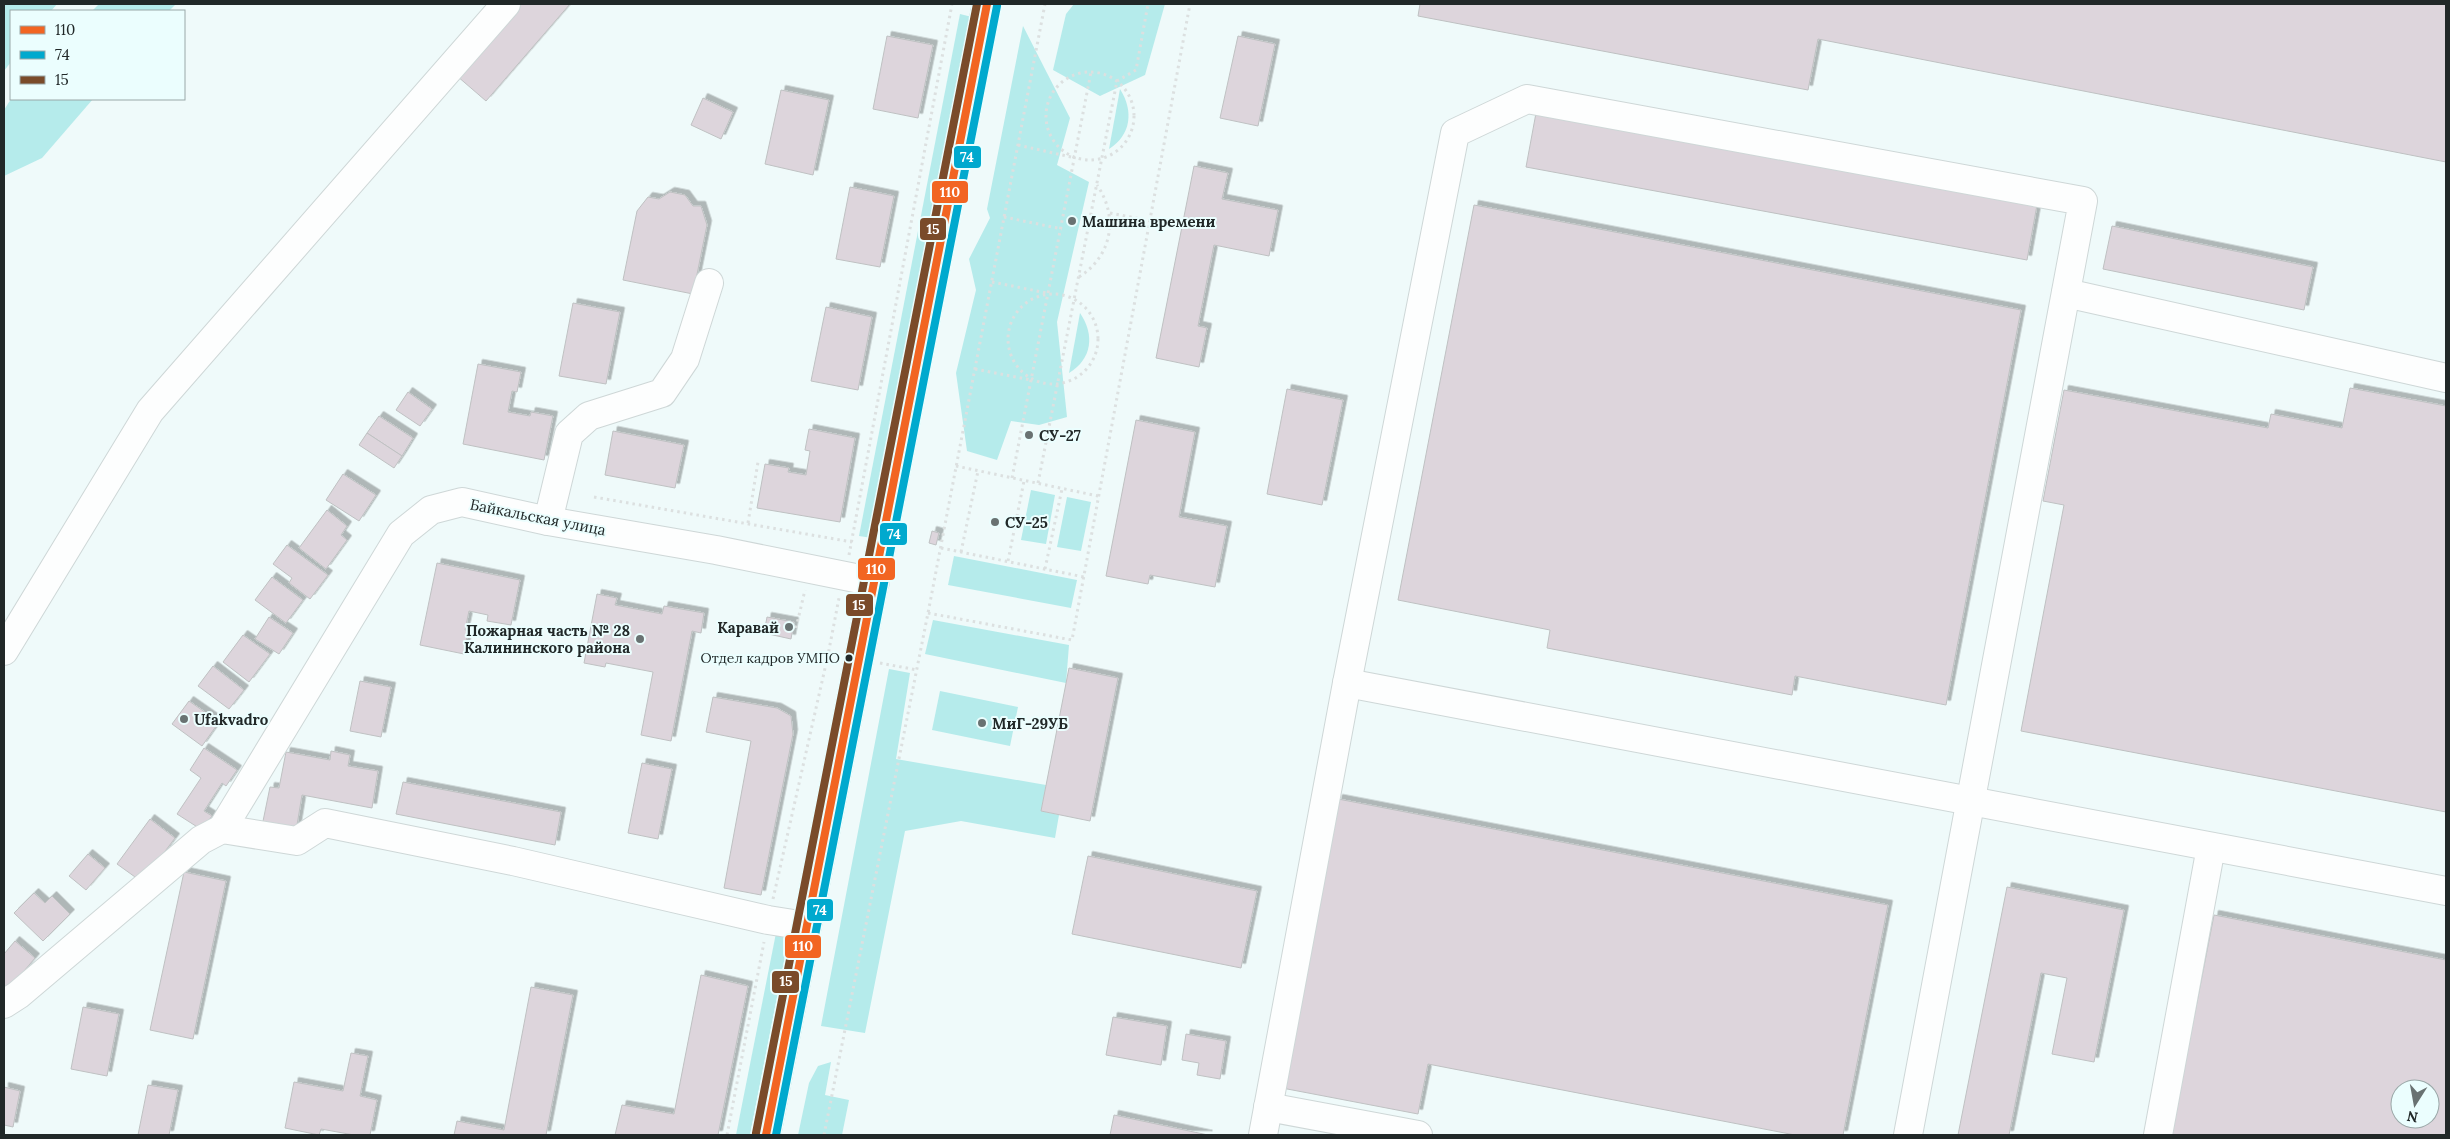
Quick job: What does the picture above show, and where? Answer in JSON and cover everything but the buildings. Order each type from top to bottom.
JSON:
[{"type":"main road","points":[[766,1135],[987,4]]},
{"type":"lane","points":[[4,652],[150,411],[506,4]]},
{"type":"lane","points":[[1263,1135],[1347,683],[1455,133],[1527,100],[2083,201],[1908,1135]]},
{"type":"lane","points":[[548,521],[569,434],[589,416],[662,393],[685,359],[709,283]]},
{"type":"lane","points":[[2066,293],[2446,378]]},
{"type":"lane","name":"Байкальская улица","points":[[222,829],[400,534],[431,510],[462,502],[548,521],[716,550],[874,582]]},
{"type":"lane","points":[[1347,683],[2446,891]]},
{"type":"lane","points":[[4,1004],[18,995],[201,840],[222,829],[297,841],[325,823],[513,861],[768,920],[806,926]]},
{"type":"lane","points":[[2158,1135],[2211,846]]},
{"type":"lane","points":[[1268,1107],[1418,1135]]},
{"type":"path","points":[[824,1135],[941,548],[1045,4]]},
{"type":"path","points":[[1038,483],[1117,81],[1136,70],[1148,4]]},
{"type":"path","points":[[928,613],[1072,640],[1190,4]]},
{"type":"path","points":[[1018,144],[1076,158],[1090,160],[1102,158],[1116,152],[1132,130],[1134,117],[1132,104],[1126,91],[1117,81],[1105,74],[1092,72],[1078,74],[1065,79],[1055,89],[1048,101],[1046,115],[1048,129],[1054,141],[1064,151],[1076,158]]},
{"type":"path","points":[[1012,478],[1092,72]]},
{"type":"path","points":[[1079,277],[1091,269],[1100,259],[1106,245],[1110,213],[1107,199],[1097,186]]},
{"type":"path","points":[[1110,213],[1182,227]]},
{"type":"path","points":[[1004,217],[1062,229]]},
{"type":"path","points":[[975,370],[1032,380],[1044,384],[1058,385],[1071,381],[1084,373],[1093,362],[1098,348],[1098,334],[1094,320],[1086,308],[1074,299],[1062,294],[1049,294],[992,282]]},
{"type":"path","points":[[1032,380],[1021,372],[1013,362],[1008,350],[1007,337],[1016,312],[1025,303],[1049,294]]},
{"type":"path","points":[[748,523],[758,462]]},
{"type":"path","points":[[956,466],[1098,496]]},
{"type":"path","points":[[961,552],[978,471]]},
{"type":"path","points":[[1008,561],[1024,481]]},
{"type":"path","points":[[1046,569],[1062,488]]},
{"type":"path","points":[[594,497],[852,542]]},
{"type":"path","points":[[941,548],[1084,576]]},
{"type":"path","points":[[796,628],[800,605],[806,588],[810,584]]},
{"type":"shaded area","points":[[4,4],[57,4],[52,10],[10,10],[10,63],[4,71]]},
{"type":"shaded area","points":[[99,4],[176,4],[170,10],[93,10]]},
{"type":"shaded area","points":[[1074,4],[1165,4],[1145,75],[1100,96],[1053,70],[1066,14]]},
{"type":"shaded area","points":[[960,14],[972,17],[872,538],[859,536]]},
{"type":"shaded area","points":[[1023,26],[1070,118],[1057,165],[1089,182],[1057,322],[1067,417],[1039,425],[1011,421],[997,460],[967,451],[956,373],[976,290],[969,259],[990,218],[987,209]]},
{"type":"shaded area","points":[[1120,89],[1127,106],[1128,122],[1122,137],[1109,149]]},
{"type":"shaded area","points":[[10,100],[92,100],[42,158],[4,176],[4,110]]},
{"type":"shaded area","points":[[1080,313],[1088,330],[1089,346],[1083,361],[1069,373]]},
{"type":"shaded area","points":[[1031,490],[1055,495],[1046,544],[1021,540]]},
{"type":"shaded area","points":[[1067,497],[1091,502],[1081,551],[1057,547]]},
{"type":"shaded area","points":[[954,556],[1077,580],[1071,608],[948,585]]},
{"type":"shaded area","points":[[933,620],[1069,645],[1066,683],[925,654]]},
{"type":"shaded area","points":[[889,669],[910,673],[896,759],[1046,785],[1041,811],[1059,815],[1055,838],[961,821],[905,831],[865,1033],[821,1026]]},
{"type":"shaded area","points":[[940,691],[1018,707],[1010,746],[932,730]]},
{"type":"shaded area","points":[[777,928],[790,931],[750,1135],[736,1135]]},
{"type":"shaded area","points":[[831,1062],[825,1095],[849,1100],[842,1135],[798,1135],[809,1083],[818,1066]]},
{"type":"transit line","name":"15","points":[[756,1133],[977,4]]},
{"type":"transit line","name":"110","points":[[766,1135],[987,4]]},
{"type":"transit line","name":"74","points":[[776,1135],[997,6]]},
{"type":"place","name":"Машина времени","points":[[1072,221]]},
{"type":"place","name":"СУ-27","points":[[1029,435]]},
{"type":"place","name":"СУ-25","points":[[995,522]]},
{"type":"place","name":"Каравай","points":[[789,627]]},
{"type":"place","name":"Пожарная часть № 28 Калининского района","points":[[640,639]]},
{"type":"place","name":"Отдел кадров УМПО","points":[[849,658]]},
{"type":"place","name":"Ufakvadro","points":[[184,719]]},
{"type":"place","name":"МиГ-29УБ","points":[[982,723]]}]
